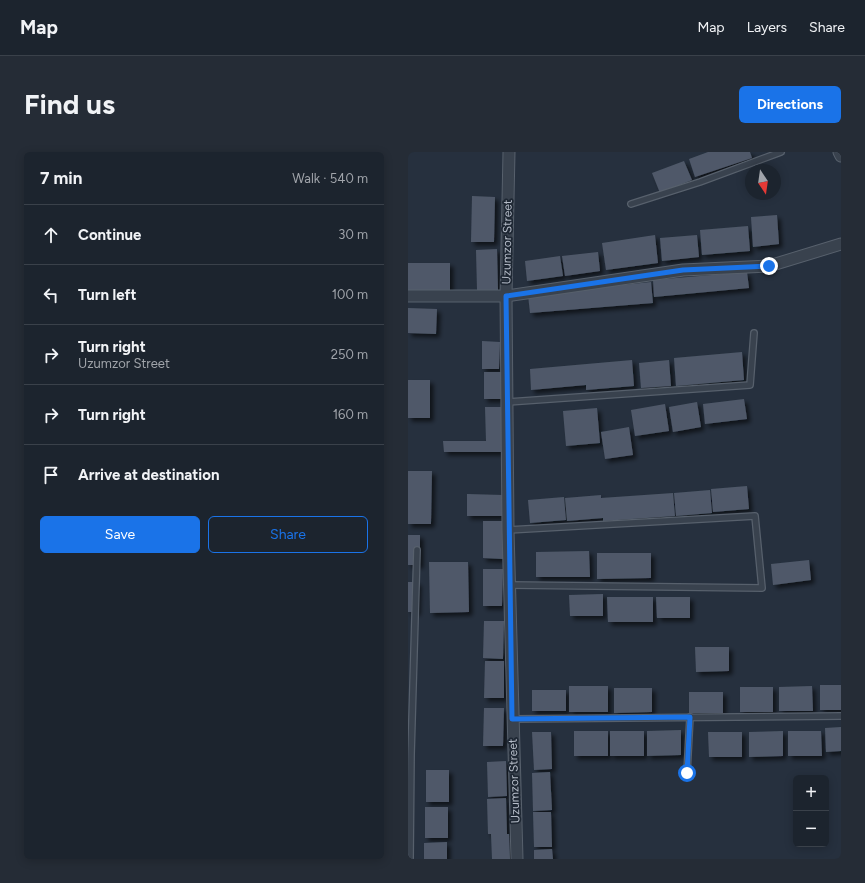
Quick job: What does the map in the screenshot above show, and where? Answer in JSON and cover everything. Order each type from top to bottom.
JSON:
[{"type":"street","name":"Uzumzor Street","points":[[509,152],[506,296],[508,530],[516,859]]},
{"type":"street","points":[[839,152],[841,156]]},
{"type":"street","points":[[408,296],[506,296],[683,270],[769,266],[841,244]]},
{"type":"lane","points":[[631,204],[700,182],[781,152]]},
{"type":"lane","points":[[507,402],[750,385],[754,333]]},
{"type":"lane","points":[[508,530],[755,516],[762,588],[510,585]]},
{"type":"lane","points":[[410,859],[411,754],[417,550]]},
{"type":"lane","points":[[512,719],[841,716]]},
{"type":"lane","points":[[687,773],[690,717]]},
{"type":"building","points":[[708,152],[750,152],[752,158],[695,177],[689,159]]},
{"type":"building","points":[[684,161],[692,180],[660,193],[652,173]]},
{"type":"building","points":[[472,196],[495,197],[494,242],[471,242]]},
{"type":"building","points":[[777,215],[779,244],[753,247],[751,217]]},
{"type":"building","points":[[748,226],[750,251],[702,255],[700,230]]},
{"type":"building","points":[[655,235],[658,263],[606,270],[602,243]]},
{"type":"building","points":[[697,235],[699,257],[662,261],[660,238]]},
{"type":"building","points":[[497,249],[498,290],[477,290],[476,250]]},
{"type":"building","points":[[598,252],[600,271],[565,276],[562,256]]},
{"type":"building","points":[[560,256],[563,276],[527,281],[525,261]]},
{"type":"building","points":[[408,263],[450,263],[450,292],[408,292]]},
{"type":"building","points":[[747,272],[749,288],[654,297],[653,280]]},
{"type":"building","points":[[651,282],[653,303],[530,313],[528,295]]},
{"type":"building","points":[[408,308],[437,309],[436,334],[408,333]]},
{"type":"building","points":[[482,341],[500,342],[499,369],[482,369]]},
{"type":"building","points":[[742,352],[744,380],[676,386],[674,358]]},
{"type":"building","points":[[632,360],[634,386],[586,390],[586,385],[531,390],[530,369]]},
{"type":"building","points":[[669,360],[671,386],[641,388],[639,363]]},
{"type":"building","points":[[484,372],[501,372],[501,399],[484,399]]},
{"type":"building","points":[[408,380],[430,380],[430,418],[408,418]]},
{"type":"building","points":[[744,399],[747,419],[705,424],[703,404]]},
{"type":"building","points":[[697,402],[701,427],[673,432],[669,407]]},
{"type":"building","points":[[665,404],[669,431],[635,436],[631,410]]},
{"type":"building","points":[[485,407],[502,407],[502,452],[444,452],[443,441],[486,441]]},
{"type":"building","points":[[597,408],[600,443],[566,446],[563,411]]},
{"type":"building","points":[[629,427],[633,455],[605,459],[601,432]]},
{"type":"building","points":[[408,471],[432,471],[431,524],[408,524]]},
{"type":"building","points":[[747,486],[749,509],[713,512],[711,489]]},
{"type":"building","points":[[710,490],[712,513],[676,516],[674,493]]},
{"type":"building","points":[[673,493],[675,516],[603,521],[603,518],[567,521],[565,498],[601,495],[601,498]]},
{"type":"building","points":[[467,494],[503,495],[503,516],[467,516]]},
{"type":"building","points":[[564,497],[566,520],[530,523],[528,500]]},
{"type":"building","points":[[483,521],[503,521],[503,559],[483,558]]},
{"type":"building","points":[[408,535],[420,535],[420,565],[408,565]]},
{"type":"building","points":[[589,551],[590,577],[536,577],[536,552]]},
{"type":"building","points":[[597,553],[651,553],[651,578],[597,579]]},
{"type":"building","points":[[809,560],[811,580],[773,585],[771,564]]},
{"type":"building","points":[[429,562],[468,562],[469,612],[430,613]]},
{"type":"building","points":[[483,569],[503,569],[502,606],[483,606]]},
{"type":"building","points":[[408,582],[418,582],[417,612],[408,612]]},
{"type":"building","points":[[603,594],[603,616],[570,616],[569,595]]},
{"type":"building","points":[[607,597],[653,597],[653,622],[608,622]]},
{"type":"building","points":[[656,597],[690,597],[690,618],[657,618]]},
{"type":"building","points":[[484,621],[504,621],[503,659],[483,658]]},
{"type":"building","points":[[695,647],[729,647],[729,671],[696,672]]},
{"type":"building","points":[[485,661],[504,661],[504,698],[484,698]]},
{"type":"building","points":[[820,685],[841,685],[841,710],[820,710]]},
{"type":"building","points":[[569,686],[608,686],[608,712],[569,712]]},
{"type":"building","points":[[812,686],[813,711],[779,711],[779,687]]},
{"type":"building","points":[[740,687],[773,687],[773,712],[740,712]]},
{"type":"building","points":[[614,688],[652,688],[652,712],[614,713]]},
{"type":"building","points":[[532,690],[566,690],[566,711],[532,711]]},
{"type":"building","points":[[689,692],[723,692],[723,713],[689,713]]},
{"type":"building","points":[[484,708],[504,708],[503,746],[483,746]]},
{"type":"building","points":[[841,727],[841,751],[826,752],[825,728]]},
{"type":"building","points":[[681,730],[681,755],[647,756],[647,731]]},
{"type":"building","points":[[574,731],[608,731],[608,756],[574,756]]},
{"type":"building","points":[[610,731],[644,731],[644,756],[610,756]]},
{"type":"building","points":[[783,731],[783,756],[749,757],[749,732]]},
{"type":"building","points":[[788,731],[821,731],[822,756],[788,756]]},
{"type":"building","points":[[532,732],[551,732],[552,769],[534,770]]},
{"type":"building","points":[[708,732],[742,732],[742,757],[709,757]]},
{"type":"building","points":[[506,761],[507,796],[488,797],[487,762]]},
{"type":"building","points":[[426,770],[449,770],[449,802],[426,802]]},
{"type":"building","points":[[550,772],[552,810],[533,811],[532,773]]},
{"type":"building","points":[[506,798],[507,834],[509,834],[510,859],[492,859],[491,834],[488,834],[487,799]]},
{"type":"building","points":[[425,807],[448,807],[448,838],[425,838]]},
{"type":"building","points":[[533,812],[551,812],[552,847],[534,847]]},
{"type":"building","points":[[447,842],[447,859],[424,859],[424,843]]},
{"type":"building","points":[[552,849],[553,859],[534,859],[534,850]]},
{"type":"route","points":[[687,773],[690,717],[512,719],[508,530],[506,296],[683,270],[769,266]]}]
